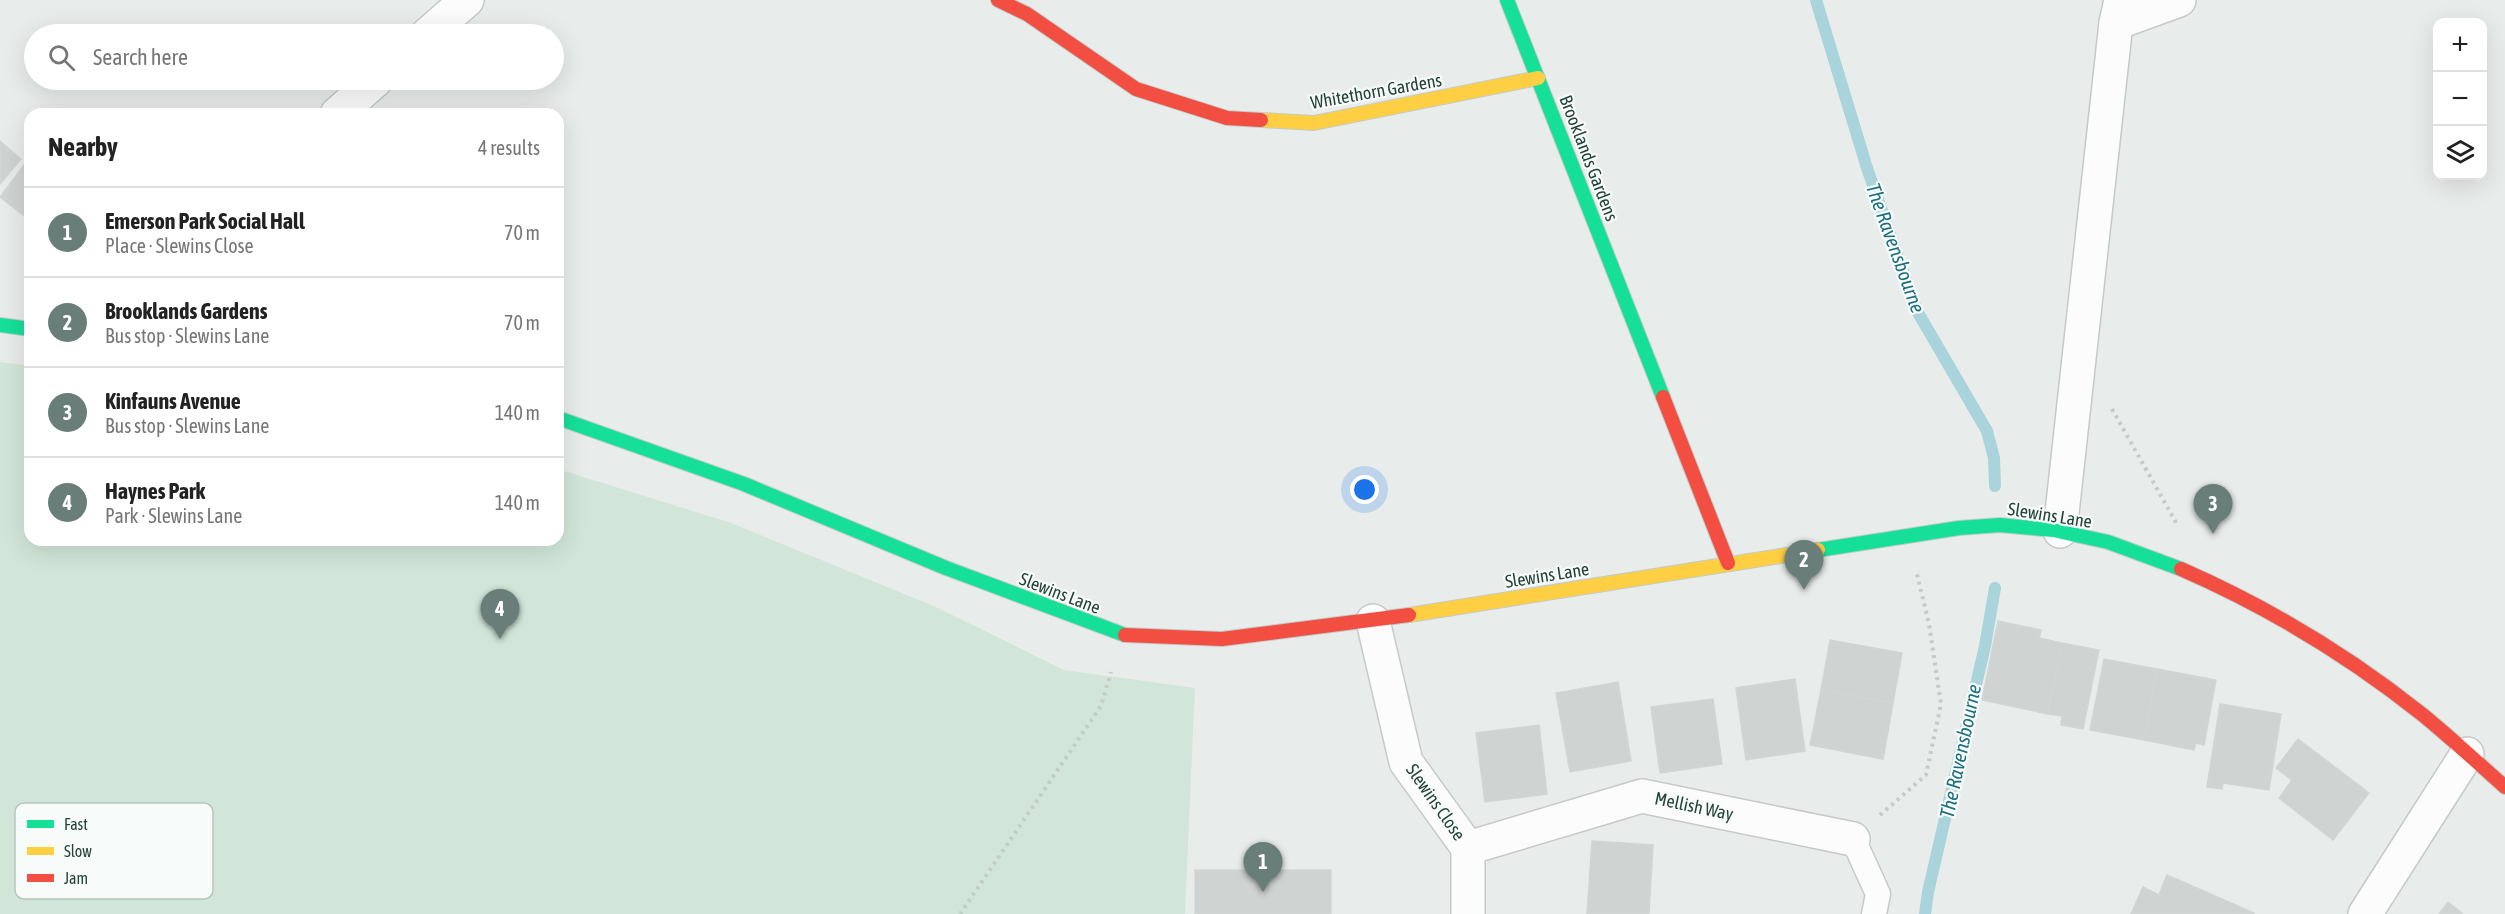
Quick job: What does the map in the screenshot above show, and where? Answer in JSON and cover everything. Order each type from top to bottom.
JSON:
[{"type":"street","points":[[439,24],[467,0]]},
{"type":"street","name":"Whitethorn Gardens","points":[[998,0],[1027,14],[1136,89],[1227,118],[1314,123],[1538,78]]},
{"type":"street","name":"Brooklands Gardens","points":[[1507,0],[1728,563]]},
{"type":"street","points":[[2060,531],[2119,12],[2179,0]]},
{"type":"street","points":[[344,108],[365,90]]},
{"type":"street","points":[[0,325],[24,328]]},
{"type":"street","name":"Slewins Lane","points":[[564,420],[744,484],[946,568],[1121,635],[1222,639],[1373,621],[1908,535],[1999,525],[2060,531],[2102,541],[2158,560],[2263,608],[2313,637],[2413,708],[2505,787]]},
{"type":"street","name":"Slewins Close","points":[[1373,621],[1406,762],[1468,848],[1468,914]]},
{"type":"street","points":[[2366,914],[2467,754]]},
{"type":"street","name":"Mellish Way","points":[[1468,848],[1642,796],[1853,839]]},
{"type":"lane","points":[[1853,839],[1878,894],[1874,914]]},
{"type":"path","points":[[2075,397],[2112,409],[2188,544],[2183,571]]},
{"type":"path","points":[[1853,839],[1926,775],[1941,704],[1929,624],[1908,535]]},
{"type":"path","points":[[960,914],[1101,706],[1121,635]]},
{"type":"green space","points":[[0,362],[24,365],[24,546],[564,546],[564,471],[731,523],[936,607],[1064,670],[1195,688],[1185,914],[0,914]]},
{"type":"building","points":[[0,141],[21,159],[0,184]]},
{"type":"building","points":[[24,165],[24,216],[0,197]]},
{"type":"building","points":[[1998,621],[2041,630],[2039,638],[2062,643],[2048,714],[1982,700]]},
{"type":"building","points":[[1830,640],[1902,653],[1893,703],[1821,690]]},
{"type":"building","points":[[2062,643],[2099,650],[2083,729],[2061,725],[2062,716],[2048,714]]},
{"type":"building","points":[[2104,659],[2157,669],[2144,740],[2090,730]]},
{"type":"building","points":[[2157,669],[2216,680],[2204,745],[2196,743],[2194,750],[2144,740]]},
{"type":"building","points":[[1795,679],[1805,751],[1746,760],[1736,688]]},
{"type":"building","points":[[1618,682],[1631,761],[1570,772],[1556,693]]},
{"type":"building","points":[[1821,690],[1893,703],[1883,759],[1810,745]]},
{"type":"building","points":[[1713,699],[1722,764],[1660,773],[1651,707]]},
{"type":"building","points":[[2220,704],[2281,714],[2269,790],[2223,783],[2222,789],[2207,787]]},
{"type":"building","points":[[1539,725],[1547,794],[1485,802],[1476,733]]},
{"type":"building","points":[[2298,739],[2369,793],[2333,840],[2279,798],[2292,780],[2276,768]]},
{"type":"building","points":[[1592,841],[1653,845],[1649,914],[1587,914]]},
{"type":"building","points":[[1195,870],[1331,870],[1331,914],[1195,914]]},
{"type":"building","points":[[2167,875],[2254,914],[2131,914],[2143,887],[2159,895]]},
{"type":"building","points":[[2448,902],[2463,914],[2439,914]]},
{"type":"waterway","name":"The Ravensbourne","points":[[1816,0],[1867,168],[1917,311],[1987,431],[1994,458],[1995,486]]},
{"type":"waterway","name":"The Ravensbourne","points":[[1925,914],[1928,892],[1985,646],[1995,588]]},
{"type":"traffic: fast","points":[[1507,0],[1663,397]]},
{"type":"traffic: fast","points":[[0,325],[24,328]]},
{"type":"traffic: fast","points":[[564,420],[744,484],[946,568],[1125,635]]},
{"type":"traffic: fast","points":[[1818,550],[1959,528],[2000,525],[2053,530],[2108,542],[2181,569]]},
{"type":"traffic: slow","points":[[1261,120],[1314,123],[1538,78]]},
{"type":"traffic: slow","points":[[1409,615],[1818,550]]},
{"type":"traffic: jam","points":[[998,0],[1027,14],[1136,89],[1227,118],[1261,120]]},
{"type":"traffic: jam","points":[[1663,397],[1728,563]]},
{"type":"traffic: jam","points":[[2181,569],[2276,616],[2337,653],[2423,715],[2505,787]]},
{"type":"traffic: jam","points":[[1125,635],[1222,639],[1409,615]]},
{"type":"place","name":"Kinfauns Avenue","points":[[2213,534]]},
{"type":"place","name":"Brooklands Gardens","points":[[1804,590]]},
{"type":"place","name":"Haynes Park","points":[[500,639]]},
{"type":"place","name":"Emerson Park Social Hall","points":[[1263,892]]}]
